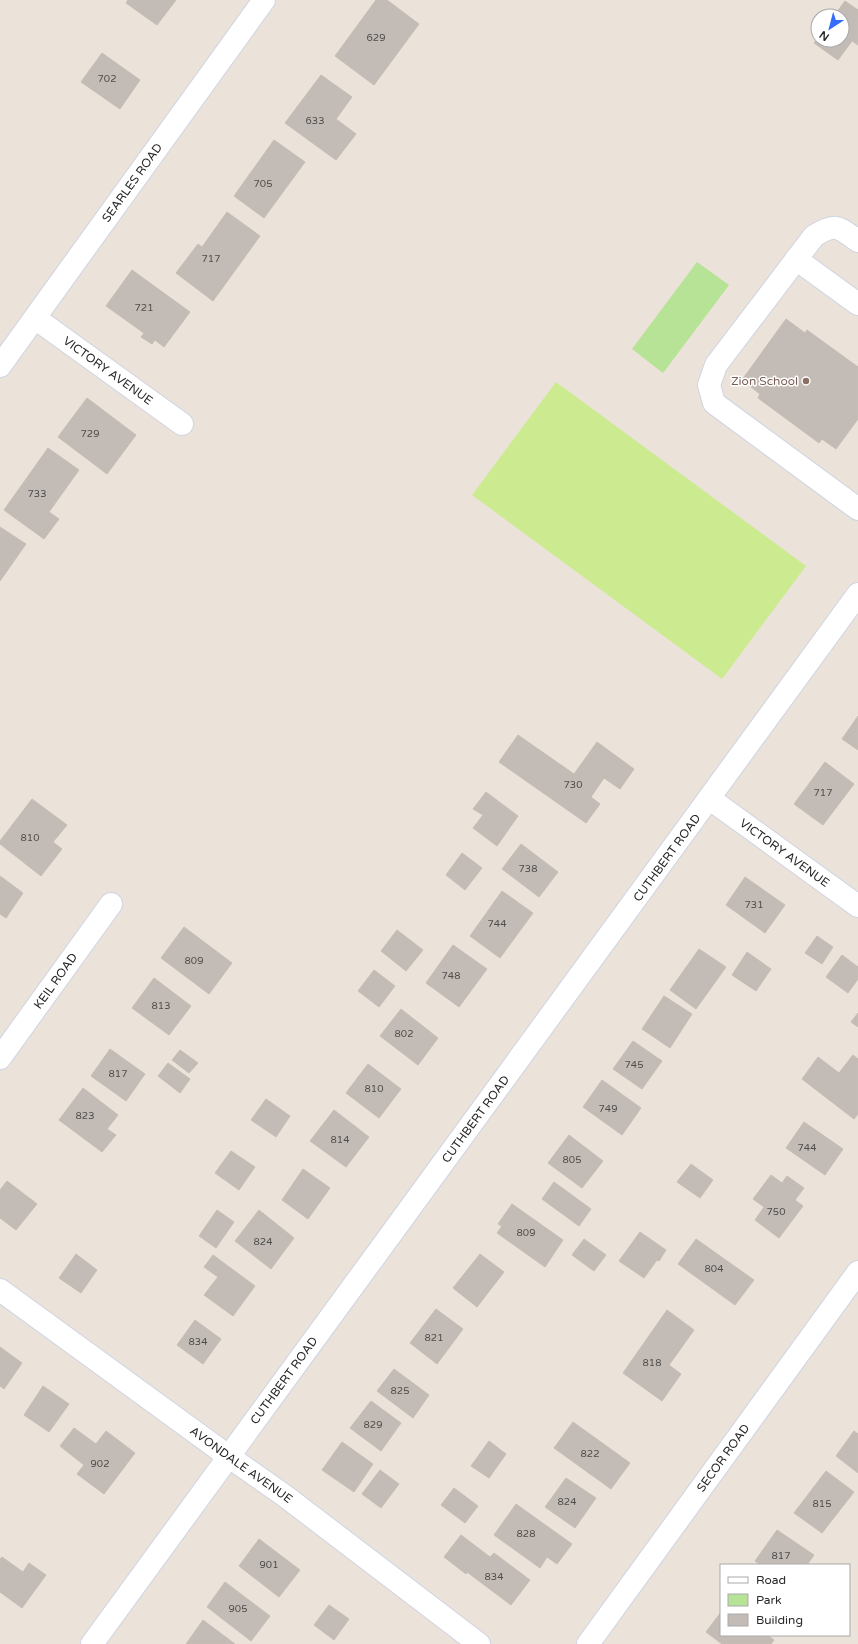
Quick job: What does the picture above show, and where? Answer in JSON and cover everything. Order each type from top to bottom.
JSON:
[{"type":"street","name":"SEARLES ROAD","points":[[0,366],[264,0]]},
{"type":"street","points":[[858,241],[840,228],[826,228],[814,236],[716,365],[709,385],[714,403],[858,509]]},
{"type":"street","points":[[796,259],[858,304]]},
{"type":"street","name":"VICTORY AVENUE","points":[[35,318],[182,424]]},
{"type":"street","name":"CUTHBERT ROAD","points":[[92,1644],[228,1456],[710,799],[858,594]]},
{"type":"street","name":"VICTORY AVENUE","points":[[710,799],[858,906]]},
{"type":"street","name":"KEIL ROAD","points":[[0,1058],[112,904]]},
{"type":"street","name":"SECOR ROAD","points":[[588,1644],[858,1272]]},
{"type":"street","name":"AVONDALE AVENUE","points":[[0,1290],[285,1496],[479,1644]]},
{"type":"green space","points":[[697,262],[729,285],[663,373],[632,349]]},
{"type":"green space","points":[[556,382],[806,566],[722,679],[472,495]]},
{"type":"building","points":[[128,0],[176,0],[157,25],[126,3]]},
{"type":"building","points":[[376,0],[387,0],[419,24],[374,85],[335,56]]},
{"type":"building","points":[[845,1],[858,10],[858,45],[852,41],[850,44],[850,8],[840,8]]},
{"type":"building","points":[[821,48],[847,48],[838,60]]},
{"type":"building","points":[[102,53],[140,80],[120,109],[81,82]]},
{"type":"building","points":[[321,75],[352,97],[336,119],[356,134],[336,160],[285,123]]},
{"type":"building","points":[[274,140],[305,162],[264,218],[234,196]]},
{"type":"building","points":[[227,212],[260,236],[213,301],[176,273],[198,244],[202,247]]},
{"type":"building","points":[[132,270],[190,312],[164,347],[155,340],[152,344],[141,337],[144,333],[106,306]]},
{"type":"building","points":[[786,319],[805,333],[807,330],[858,367],[858,419],[836,449],[822,439],[819,443],[758,398],[760,394],[742,380]]},
{"type":"building","points":[[87,398],[136,435],[107,474],[58,437]]},
{"type":"building","points":[[48,448],[79,470],[49,512],[59,519],[44,539],[4,510]]},
{"type":"building","points":[[0,527],[26,544],[0,581]]},
{"type":"building","points":[[858,716],[858,750],[842,739]]},
{"type":"building","points":[[518,735],[574,774],[597,742],[634,769],[620,789],[604,778],[591,797],[600,804],[586,823],[499,762]]},
{"type":"building","points":[[825,762],[854,784],[823,825],[794,804]]},
{"type":"building","points":[[486,792],[518,816],[497,846],[473,828],[483,815],[473,809]]},
{"type":"building","points":[[32,799],[67,825],[53,842],[62,849],[41,876],[0,844],[0,841]]},
{"type":"building","points":[[521,844],[558,872],[539,897],[502,869]]},
{"type":"building","points":[[462,853],[482,868],[465,890],[446,875]]},
{"type":"building","points":[[0,876],[23,893],[6,918],[0,914]]},
{"type":"building","points":[[745,877],[785,905],[765,933],[726,905]]},
{"type":"building","points":[[502,891],[533,913],[500,958],[470,936]]},
{"type":"building","points":[[184,927],[232,963],[209,994],[161,958]]},
{"type":"building","points":[[397,930],[423,950],[406,971],[381,951]]},
{"type":"building","points":[[817,936],[833,947],[822,964],[805,953]]},
{"type":"building","points":[[453,945],[487,969],[459,1007],[426,983]]},
{"type":"building","points":[[699,949],[726,967],[696,1009],[670,990]]},
{"type":"building","points":[[747,952],[771,969],[756,991],[732,975]]},
{"type":"building","points":[[842,955],[858,967],[858,979],[848,993],[826,977]]},
{"type":"building","points":[[374,970],[395,986],[379,1007],[358,991]]},
{"type":"building","points":[[154,978],[191,1006],[169,1035],[132,1008]]},
{"type":"building","points":[[664,996],[692,1014],[670,1048],[642,1029]]},
{"type":"building","points":[[401,1009],[438,1038],[418,1065],[380,1036]]},
{"type":"building","points":[[858,1013],[858,1027],[851,1022]]},
{"type":"building","points":[[633,1041],[662,1061],[642,1089],[613,1069]]},
{"type":"building","points":[[110,1049],[145,1074],[126,1101],[91,1076]]},
{"type":"building","points":[[180,1050],[198,1063],[189,1073],[172,1060]]},
{"type":"building","points":[[853,1055],[858,1059],[858,1114],[854,1119],[802,1079],[818,1057],[839,1073]]},
{"type":"building","points":[[168,1063],[190,1079],[180,1093],[158,1076]]},
{"type":"building","points":[[368,1064],[401,1089],[379,1118],[346,1093]]},
{"type":"building","points":[[602,1080],[641,1108],[622,1135],[583,1107]]},
{"type":"building","points":[[83,1088],[118,1115],[107,1129],[116,1135],[102,1152],[59,1120]]},
{"type":"building","points":[[266,1099],[290,1116],[276,1137],[251,1120]]},
{"type":"building","points":[[334,1110],[369,1137],[346,1167],[310,1141]]},
{"type":"building","points":[[804,1122],[843,1149],[825,1175],[786,1148]]},
{"type":"building","points":[[569,1135],[603,1161],[582,1188],[548,1163]]},
{"type":"building","points":[[231,1151],[255,1167],[239,1190],[215,1173]]},
{"type":"building","points":[[691,1164],[713,1180],[700,1198],[677,1182]]},
{"type":"building","points":[[303,1169],[330,1188],[308,1219],[282,1200]]},
{"type":"building","points":[[771,1175],[782,1183],[787,1176],[804,1188],[795,1200],[803,1206],[779,1238],[755,1220],[764,1207],[753,1199]]},
{"type":"building","points":[[7,1181],[37,1204],[16,1230],[0,1218],[0,1190]]},
{"type":"building","points":[[554,1182],[591,1209],[579,1226],[542,1199]]},
{"type":"building","points":[[512,1204],[563,1240],[545,1267],[497,1233],[502,1226],[498,1224]]},
{"type":"building","points":[[217,1210],[234,1222],[216,1248],[199,1236]]},
{"type":"building","points":[[259,1210],[294,1238],[271,1269],[235,1241]]},
{"type":"building","points":[[640,1232],[666,1250],[659,1261],[657,1260],[644,1278],[619,1261]]},
{"type":"building","points":[[584,1239],[606,1255],[594,1271],[572,1255]]},
{"type":"building","points":[[696,1239],[754,1280],[735,1305],[678,1264]]},
{"type":"building","points":[[76,1254],[97,1270],[81,1293],[59,1278]]},
{"type":"building","points":[[480,1254],[504,1272],[477,1307],[453,1288]]},
{"type":"building","points":[[213,1255],[255,1286],[233,1316],[204,1295],[218,1277],[204,1267]]},
{"type":"building","points":[[436,1309],[463,1329],[437,1364],[410,1343]]},
{"type":"building","points":[[667,1310],[694,1330],[669,1365],[681,1374],[662,1401],[623,1373]]},
{"type":"building","points":[[195,1320],[221,1339],[203,1364],[177,1345]]},
{"type":"building","points":[[0,1347],[22,1363],[4,1389],[0,1386]]},
{"type":"building","points":[[394,1369],[429,1395],[413,1418],[377,1391]]},
{"type":"building","points":[[43,1386],[69,1404],[49,1432],[24,1415]]},
{"type":"building","points":[[371,1401],[401,1423],[381,1451],[350,1428]]},
{"type":"building","points":[[573,1422],[630,1463],[611,1489],[554,1448]]},
{"type":"building","points":[[74,1428],[96,1444],[106,1431],[135,1453],[104,1494],[77,1474],[84,1465],[60,1446]]},
{"type":"building","points":[[854,1431],[858,1434],[858,1473],[836,1456]]},
{"type":"building","points":[[489,1441],[506,1454],[489,1478],[471,1466]]},
{"type":"building","points":[[342,1442],[373,1464],[354,1492],[322,1470]]},
{"type":"building","points":[[380,1470],[399,1484],[381,1508],[362,1494]]},
{"type":"building","points":[[826,1471],[854,1492],[822,1533],[794,1513]]},
{"type":"building","points":[[566,1478],[596,1498],[575,1528],[545,1507]]},
{"type":"building","points":[[454,1488],[478,1506],[465,1523],[441,1505]]},
{"type":"building","points":[[516,1504],[572,1544],[557,1564],[547,1557],[540,1568],[494,1535]]},
{"type":"building","points":[[777,1530],[814,1555],[808,1564],[760,1564],[755,1561]]},
{"type":"building","points":[[461,1535],[490,1557],[494,1553],[530,1580],[511,1605],[467,1572],[466,1574],[444,1557]]},
{"type":"building","points":[[259,1539],[300,1570],[279,1597],[239,1566]]},
{"type":"building","points":[[2,1557],[23,1572],[29,1563],[46,1575],[22,1608],[0,1592],[0,1559]]},
{"type":"building","points":[[225,1582],[270,1616],[251,1641],[207,1607]]},
{"type":"building","points":[[329,1605],[349,1619],[334,1640],[314,1625]]},
{"type":"building","points":[[720,1613],[720,1636],[768,1636],[774,1640],[771,1644],[722,1644],[706,1632]]},
{"type":"building","points":[[203,1620],[235,1644],[186,1644]]},
{"type":"place","name":"Zion School","points":[[806,381]]}]
